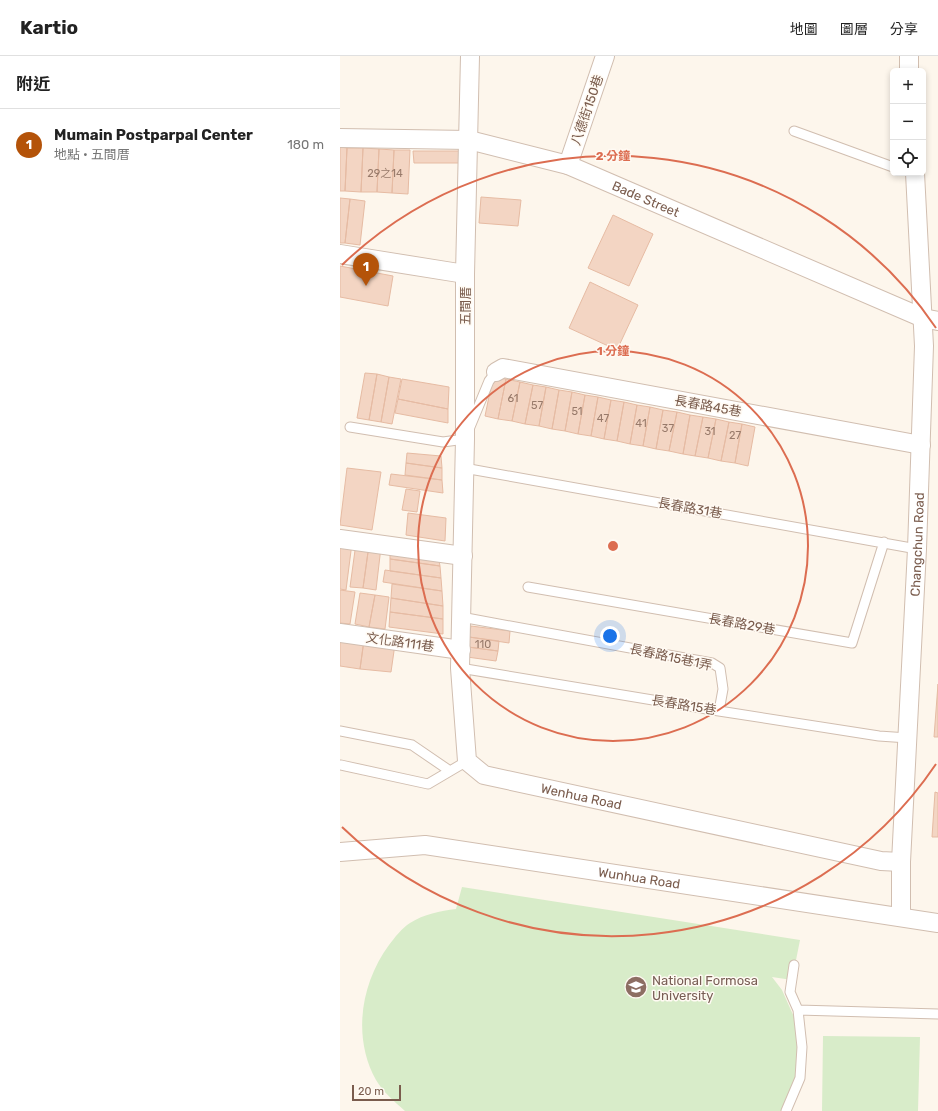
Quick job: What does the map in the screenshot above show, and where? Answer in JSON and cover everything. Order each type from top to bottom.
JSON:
[{"type":"street","name":"五間厝","points":[[463,556],[465,274],[470,56]]},
{"type":"street","name":"八德街150巷","points":[[568,165],[605,56]]},
{"type":"street","points":[[908,56],[909,68]]},
{"type":"street","name":"Bade Street","points":[[340,138],[469,140],[568,165],[931,319]]},
{"type":"street","name":"Changchun Road","points":[[901,916],[901,862],[921,445],[931,319],[913,176]]},
{"type":"street","points":[[340,254],[465,274]]},
{"type":"street","name":"長春路45巷","points":[[496,372],[503,368],[921,445]]},
{"type":"street","points":[[340,539],[463,556],[460,668],[467,761]]},
{"type":"street","name":"文化路111巷","points":[[340,633],[461,650]]},
{"type":"street","name":"Wenhua Road","points":[[467,761],[484,775],[881,861],[901,862]]},
{"type":"street","name":"Wunhua Road","points":[[340,852],[425,845],[901,916],[938,923]]},
{"type":"lane","points":[[794,131],[890,166]]},
{"type":"lane","points":[[350,428],[443,442],[465,439],[489,381],[496,372]]},
{"type":"lane","name":"長春路31巷","points":[[464,468],[917,549]]},
{"type":"lane","name":"長春路29巷","points":[[528,587],[852,643],[884,542]]},
{"type":"lane","name":"長春路15巷1弄","points":[[461,617],[712,663],[720,668],[723,689],[719,711]]},
{"type":"lane","name":"長春路15巷","points":[[460,668],[879,736],[908,738]]},
{"type":"lane","points":[[340,731],[412,745],[450,771]]},
{"type":"lane","points":[[341,765],[428,784],[467,761]]},
{"type":"lane","points":[[786,1111],[800,1078],[802,1047],[798,1010],[790,992],[794,965]]},
{"type":"lane","points":[[798,1010],[938,1014]]},
{"type":"green space","name":"National Formosa University","points":[[462,887],[800,940],[792,980],[772,977],[782,990],[798,1026],[801,1063],[783,1111],[405,1111],[389,1096],[376,1080],[369,1063],[364,1046],[362,1028],[366,993],[379,960],[399,933],[407,925],[421,917],[456,909]]},
{"type":"green space","points":[[823,1036],[920,1037],[918,1111],[822,1111]]},
{"type":"building","points":[[340,147],[347,148],[345,191],[340,191]]},
{"type":"building","points":[[347,148],[363,148],[361,192],[345,191]]},
{"type":"building","points":[[363,148],[379,149],[377,192],[361,192]]},
{"type":"building","points":[[379,149],[394,150],[392,193],[377,192]]},
{"type":"building","points":[[394,150],[410,150],[408,194],[392,193]]},
{"type":"building","points":[[413,151],[461,151],[461,163],[414,163]]},
{"type":"building","points":[[481,197],[521,200],[518,226],[479,223]]},
{"type":"building","points":[[340,198],[350,199],[345,243],[340,243]]},
{"type":"building","points":[[350,199],[365,201],[360,245],[345,243]]},
{"type":"building","points":[[613,215],[653,234],[629,286],[588,268]]},
{"type":"building","points":[[340,266],[393,276],[388,306],[340,297]]},
{"type":"building","points":[[590,282],[638,305],[617,350],[569,328]]},
{"type":"building","points":[[365,373],[377,374],[369,420],[357,418]]},
{"type":"building","points":[[377,374],[389,377],[381,422],[369,420]]},
{"type":"building","points":[[389,377],[401,379],[392,424],[381,422]]},
{"type":"building","points":[[493,377],[506,379],[498,419],[485,416]]},
{"type":"building","points":[[402,379],[449,387],[448,409],[398,399]]},
{"type":"building","points":[[506,379],[520,382],[512,421],[498,419]]},
{"type":"building","points":[[520,382],[533,385],[525,424],[512,421]]},
{"type":"building","points":[[533,385],[546,387],[539,426],[525,424]]},
{"type":"building","points":[[546,387],[559,390],[552,429],[539,426]]},
{"type":"building","points":[[559,390],[572,392],[565,431],[552,429]]},
{"type":"building","points":[[572,392],[585,395],[578,434],[565,431]]},
{"type":"building","points":[[585,395],[598,397],[591,436],[578,434]]},
{"type":"building","points":[[598,397],[611,400],[604,439],[591,436]]},
{"type":"building","points":[[398,399],[448,409],[448,423],[395,413]]},
{"type":"building","points":[[611,400],[624,402],[617,441],[604,439]]},
{"type":"building","points":[[624,402],[637,405],[630,444],[617,441]]},
{"type":"building","points":[[637,405],[650,407],[643,446],[630,444]]},
{"type":"building","points":[[650,407],[663,410],[656,449],[643,446]]},
{"type":"building","points":[[663,410],[677,412],[669,451],[656,449]]},
{"type":"building","points":[[677,412],[690,415],[683,454],[669,451]]},
{"type":"building","points":[[690,415],[703,417],[695,456],[683,454]]},
{"type":"building","points":[[703,417],[716,419],[708,458],[695,456]]},
{"type":"building","points":[[716,419],[729,422],[721,461],[708,458]]},
{"type":"building","points":[[729,422],[742,424],[735,463],[721,461]]},
{"type":"building","points":[[742,424],[755,427],[748,466],[735,463]]},
{"type":"building","points":[[407,453],[441,456],[442,468],[406,463]]},
{"type":"building","points":[[406,463],[442,468],[442,480],[405,475]]},
{"type":"building","points":[[347,468],[381,472],[372,530],[340,525]]},
{"type":"building","points":[[391,474],[442,480],[443,493],[389,485]]},
{"type":"building","points":[[406,489],[420,491],[417,512],[402,510]]},
{"type":"building","points":[[408,513],[446,518],[445,541],[406,535]]},
{"type":"building","points":[[340,542],[352,543],[346,590],[340,589]]},
{"type":"building","points":[[356,543],[369,545],[363,588],[350,587]]},
{"type":"building","points":[[369,545],[381,547],[376,590],[363,588]]},
{"type":"building","points":[[390,548],[438,555],[440,566],[390,559]]},
{"type":"building","points":[[390,559],[440,566],[441,578],[390,571]]},
{"type":"building","points":[[385,570],[441,578],[442,591],[383,582]]},
{"type":"building","points":[[392,584],[442,591],[443,606],[391,598]]},
{"type":"building","points":[[340,590],[355,592],[350,624],[340,623]]},
{"type":"building","points":[[360,593],[375,595],[369,627],[355,624]]},
{"type":"building","points":[[375,595],[389,597],[385,629],[369,627]]},
{"type":"building","points":[[391,598],[443,606],[443,619],[390,612]]},
{"type":"building","points":[[390,612],[443,619],[443,634],[389,627]]},
{"type":"building","points":[[471,626],[510,631],[509,643],[469,637]]},
{"type":"building","points":[[469,637],[499,641],[498,651],[468,647]]},
{"type":"building","points":[[340,638],[364,640],[360,669],[340,666]]},
{"type":"building","points":[[364,640],[395,644],[391,672],[360,669]]},
{"type":"building","points":[[468,647],[498,651],[496,661],[467,657]]},
{"type":"building","points":[[938,684],[938,737],[934,737]]},
{"type":"building","points":[[935,792],[938,793],[938,837],[932,837]]},
{"type":"place","name":"Mumain Postparpal Center","points":[[366,286]]},
{"type":"place","name":"National Formosa University","points":[[636,987]]}]
